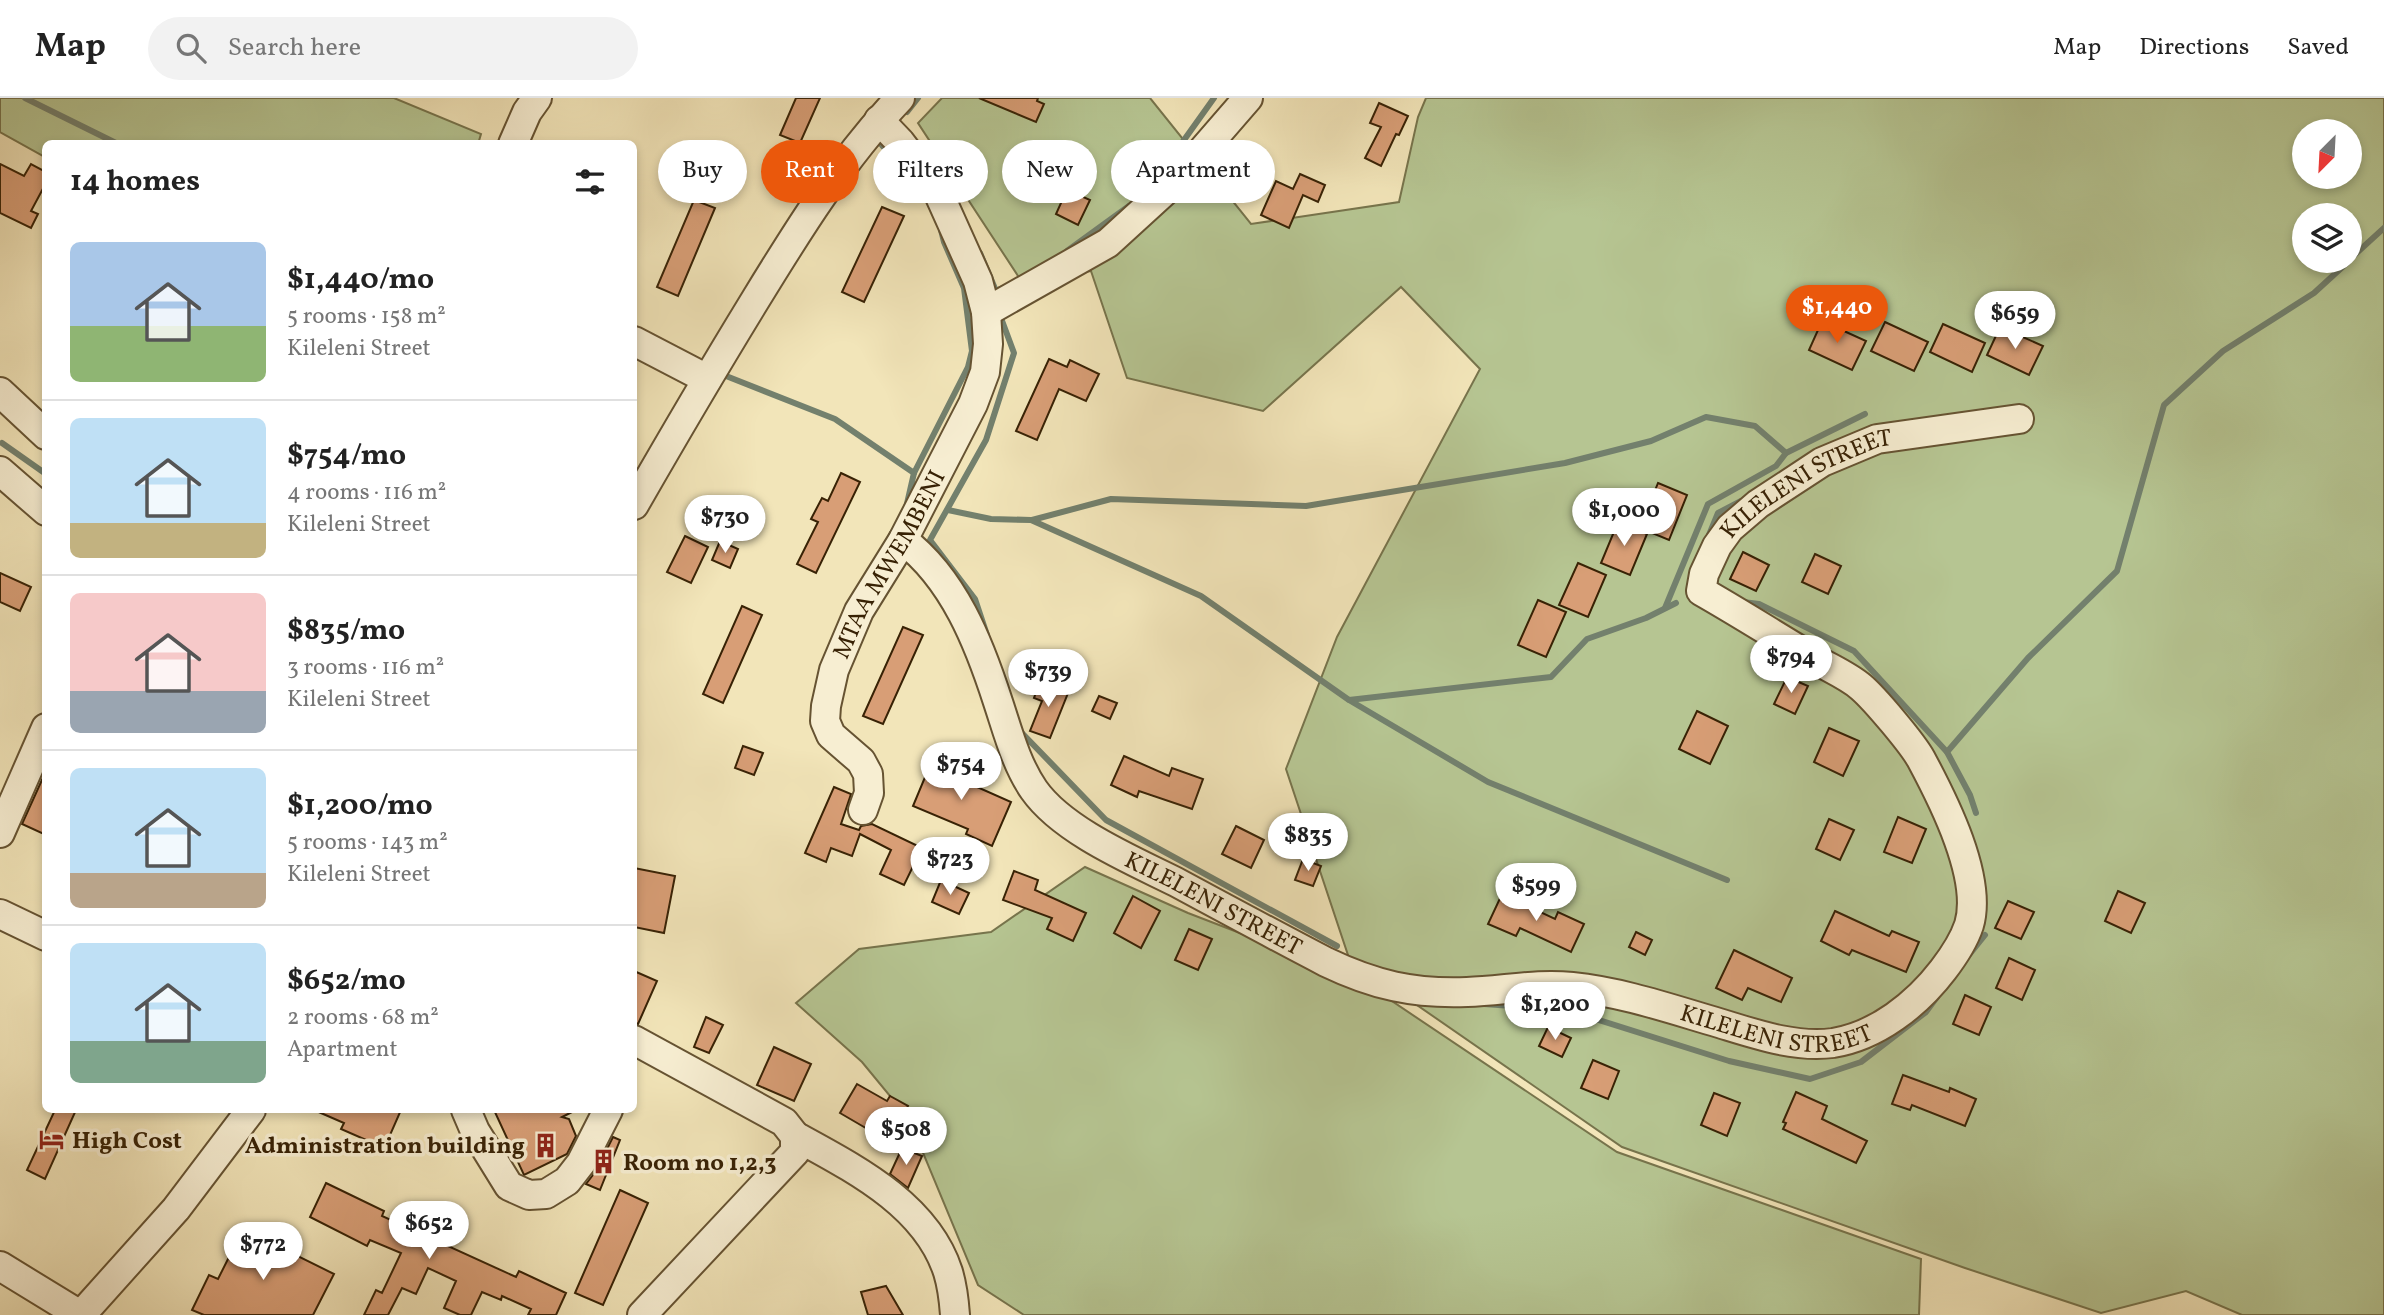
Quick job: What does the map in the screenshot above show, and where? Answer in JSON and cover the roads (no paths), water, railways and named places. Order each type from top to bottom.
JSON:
[{"type":"street","points":[[515,140],[527,112],[537,98]]},
{"type":"street","points":[[637,500],[807,215],[879,120],[900,98]]},
{"type":"street","points":[[986,312],[1108,243],[1177,180],[1248,98]]},
{"type":"street","name":"MTAA MWEMBENI","points":[[863,810],[869,793],[868,774],[861,761],[831,734],[825,721],[834,670],[859,611],[903,540],[974,404],[985,372],[988,344],[986,312],[978,281],[938,192],[900,142],[879,120]]},
{"type":"street","points":[[637,343],[707,379]]},
{"type":"street","points":[[4,404],[42,433]]},
{"type":"street","name":"KILELENI STREET","points":[[903,540],[926,559],[955,599],[974,639],[1011,745],[1033,788],[1055,812],[1087,835],[1326,962],[1358,978],[1389,987],[1426,993],[1555,985],[1593,989],[1801,1044],[1834,1043],[1866,1034],[1893,1019],[1930,986],[1957,950],[1969,924],[1971,878],[1961,844],[1920,757],[1861,687],[1701,591],[1704,574],[1717,546],[1730,528],[1758,504],[1822,462],[1877,439],[2019,419]]},
{"type":"street","points":[[0,471],[42,508]]},
{"type":"street","points":[[0,833],[42,737]]},
{"type":"street","points":[[0,914],[42,934]]},
{"type":"street","points":[[637,1048],[784,1122],[795,1136],[881,1187],[909,1212],[930,1237],[948,1272],[955,1315]]},
{"type":"street","points":[[0,1266],[81,1315],[176,1209],[249,1113]]},
{"type":"street","points":[[467,1113],[475,1131],[509,1185],[529,1195],[546,1194],[567,1181],[581,1163],[606,1113]]},
{"type":"street","points":[[642,1315],[796,1152],[795,1136]]},
{"type":"waterway","points":[[25,98],[110,140]]},
{"type":"waterway","points":[[907,112],[918,98]]},
{"type":"waterway","points":[[1184,140],[1214,98]]},
{"type":"waterway","points":[[1067,251],[1129,206]]},
{"type":"waterway","points":[[2362,248],[2384,228]]},
{"type":"waterway","points":[[906,508],[914,473],[968,367],[972,351],[964,288],[941,230]]},
{"type":"waterway","points":[[980,253],[996,291],[1003,288]]},
{"type":"waterway","points":[[1947,752],[2028,658],[2117,571],[2164,405],[2223,351],[2314,293],[2336,273]]},
{"type":"waterway","points":[[987,635],[975,599],[930,540],[986,440],[1014,353],[1001,318]]},
{"type":"waterway","points":[[721,374],[835,419],[914,473]]},
{"type":"waterway","points":[[1665,608],[1708,504],[1776,466],[1786,453],[1865,414]]},
{"type":"waterway","points":[[1032,520],[1111,499],[1306,506],[1565,463],[1651,441],[1706,417],[1755,426],[1786,453]]},
{"type":"waterway","points":[[2,443],[42,471]]},
{"type":"waterway","points":[[1709,535],[1718,513],[1741,501]]},
{"type":"waterway","points":[[948,510],[991,519],[1031,520],[1201,596],[1349,700],[1488,782],[1727,880]]},
{"type":"waterway","points":[[1743,602],[1759,604],[1854,651],[1947,752],[1970,795],[1976,813]]},
{"type":"waterway","points":[[1349,700],[1551,677],[1587,639],[1646,618],[1676,603]]},
{"type":"waterway","points":[[1020,731],[1106,820],[1337,946]]},
{"type":"waterway","points":[[1969,955],[1985,935]]},
{"type":"waterway","points":[[1484,1004],[1567,1010],[1729,1061],[1810,1079],[1861,1062],[1926,1012],[1937,997]]},
{"type":"place","name":"High Cost","points":[[52,1140]]},
{"type":"place","name":"Administration building","points":[[545,1145]]},
{"type":"place","name":"Room no 1,2,3","points":[[603,1162]]}]
